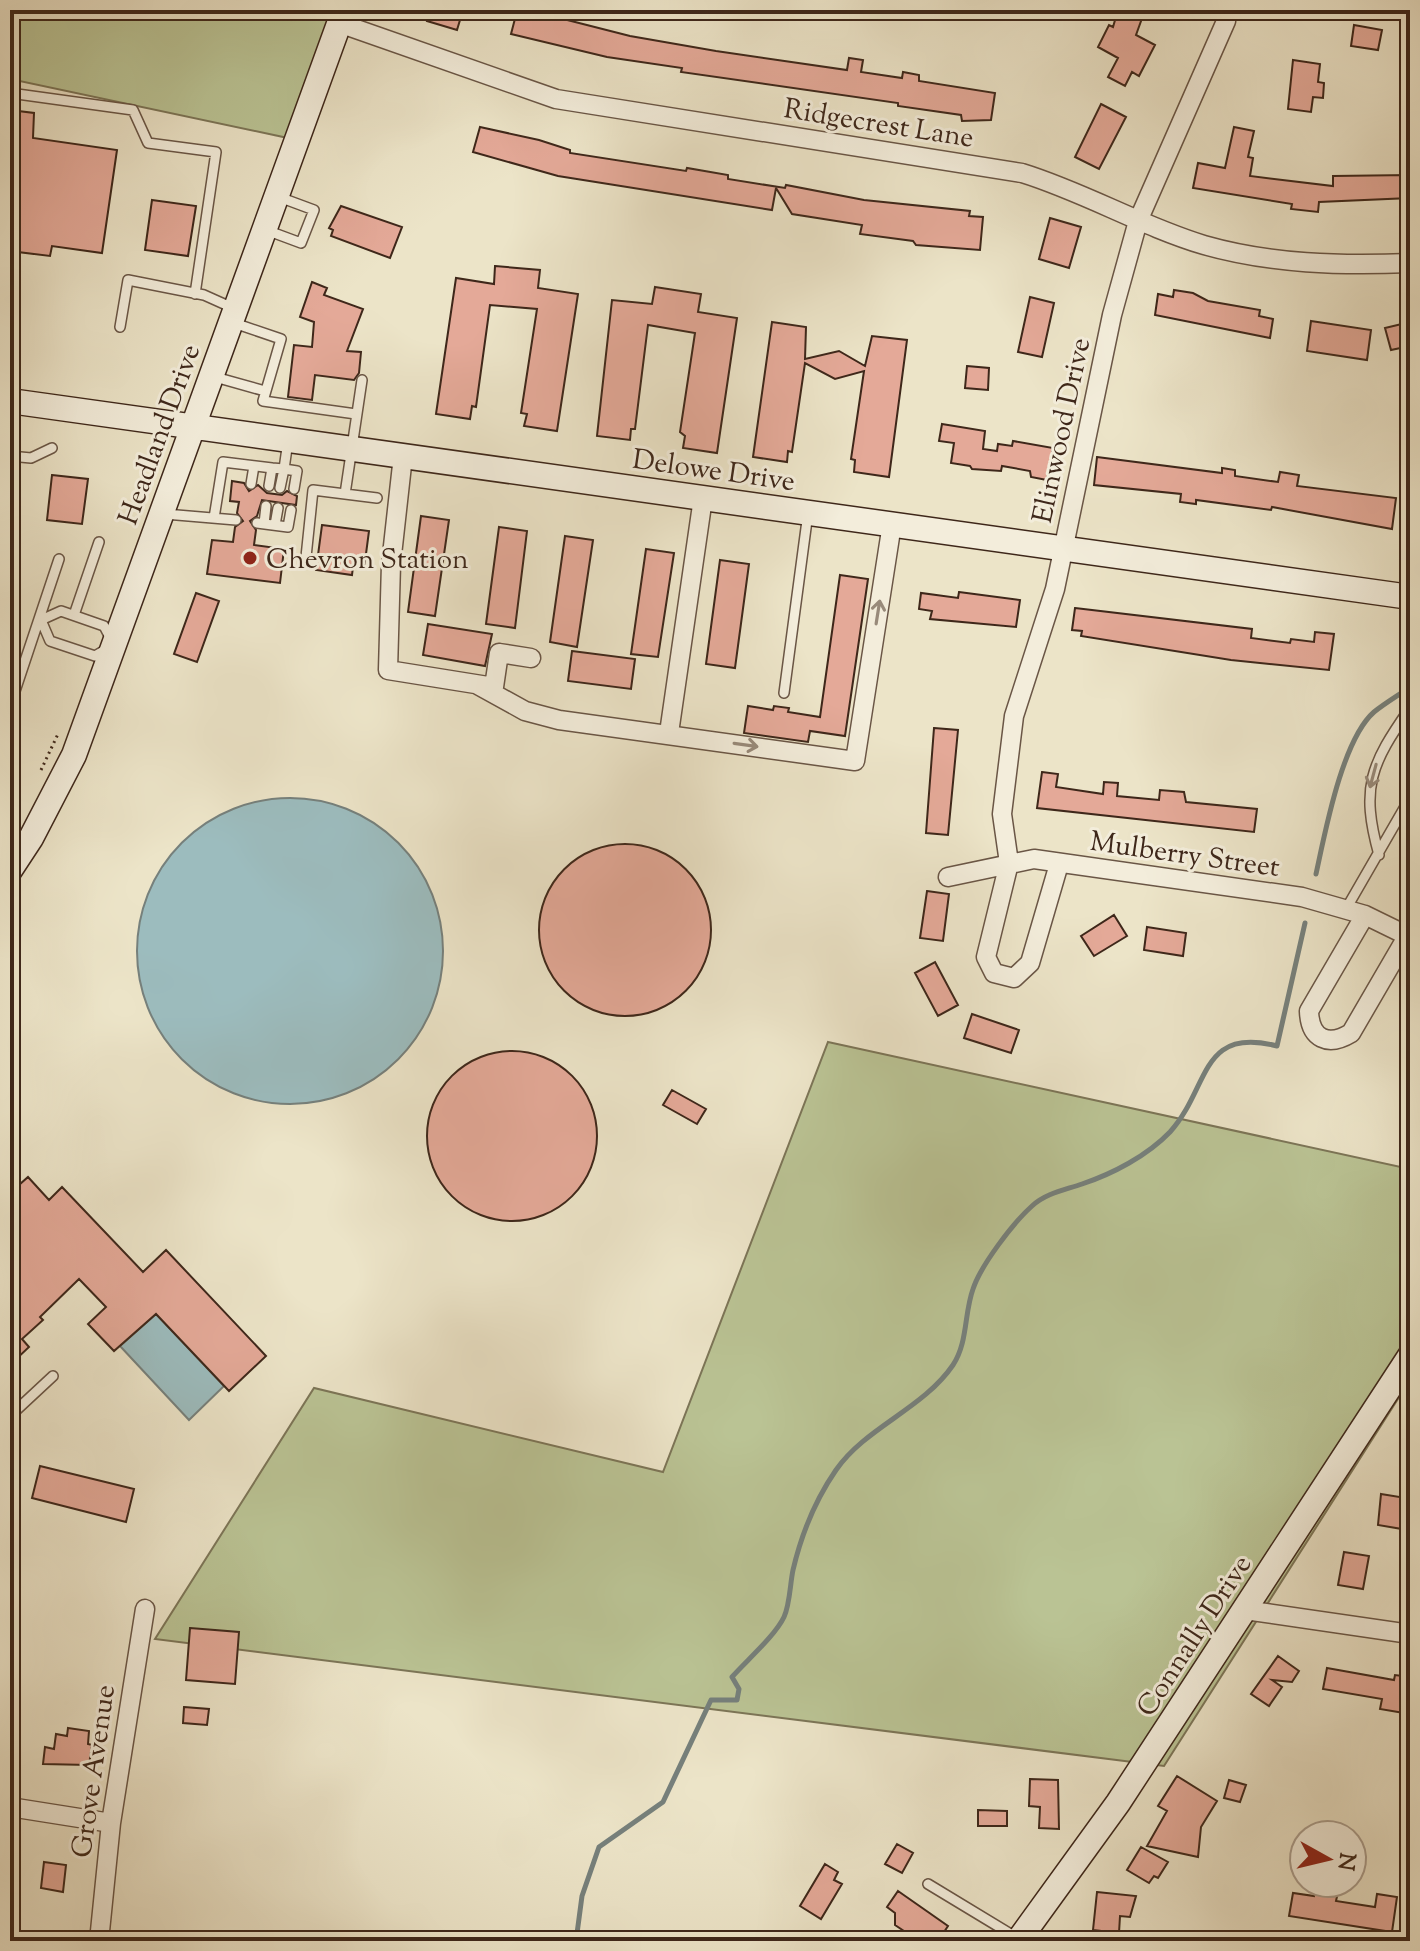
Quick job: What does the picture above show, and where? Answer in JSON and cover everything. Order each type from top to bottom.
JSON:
[{"type":"street","name":"Headland Drive","points":[[10,870],[31,838],[74,755],[341,16]]},
{"type":"street","name":"Ridgecrest Lane","points":[[341,16],[556,99],[1022,173],[1066,186],[1138,221],[1204,245],[1275,260],[1353,266],[1410,263]]},
{"type":"street","name":"Elinwood Drive","points":[[1009,863],[1002,814],[1014,716],[1064,548],[1112,315],[1138,221],[1226,21]]},
{"type":"street","name":"Delowe Drive","points":[[10,401],[1410,597]]},
{"type":"street","points":[[403,456],[391,564],[388,670],[494,687],[499,653],[531,658]]},
{"type":"street","points":[[669,733],[703,498]]},
{"type":"street","points":[[478,685],[525,711],[559,720],[855,761],[892,524]]},
{"type":"street","name":"Mulberry Street","points":[[948,877],[1034,859],[1302,897],[1365,915],[1409,936]]},
{"type":"street","points":[[1009,863],[986,957],[994,973],[1004,978],[1014,978],[1030,963],[1059,864]]},
{"type":"street","points":[[1365,915],[1309,1011],[1310,1028],[1321,1039],[1337,1042],[1351,1033],[1409,936]]},
{"type":"street","name":"Connally Drive","points":[[1018,1940],[1118,1803],[1410,1356]]},
{"type":"street","name":"Grove Avenue","points":[[99,1941],[111,1823],[145,1609]]},
{"type":"street","points":[[1245,1610],[1410,1634]]},
{"type":"street","points":[[10,1807],[111,1823]]},
{"type":"lane","points":[[10,93],[133,110],[148,143],[216,152],[195,294]]},
{"type":"lane","points":[[265,229],[301,243],[314,210],[276,196]]},
{"type":"lane","points":[[120,327],[128,280],[195,294],[281,339],[263,401],[356,414]]},
{"type":"lane","points":[[212,376],[265,391]]},
{"type":"lane","points":[[345,494],[362,380]]},
{"type":"lane","points":[[280,488],[288,441]]},
{"type":"lane","points":[[10,456],[31,458],[52,448]]},
{"type":"lane","points":[[214,518],[223,462],[297,471],[294,489]]},
{"type":"lane","points":[[251,484],[254,466]]},
{"type":"lane","points":[[269,486],[272,468]]},
{"type":"lane","points":[[306,557],[313,490],[377,498]]},
{"type":"lane","points":[[266,506],[260,523],[288,527],[291,510]]},
{"type":"lane","points":[[275,525],[278,508]]},
{"type":"lane","points":[[162,513],[236,520]]},
{"type":"lane","points":[[784,693],[808,513]]},
{"type":"lane","points":[[74,615],[99,542]]},
{"type":"lane","points":[[10,706],[59,559]]},
{"type":"lane","points":[[61,611],[74,615],[104,626],[114,645],[95,656],[50,641],[41,620],[61,611]]},
{"type":"lane","points":[[1379,855],[1367,796],[1380,751],[1410,708]]},
{"type":"lane","points":[[1346,909],[1410,798]]},
{"type":"lane","points":[[10,1416],[53,1376]]},
{"type":"lane","points":[[928,1884],[1018,1940]]},
{"type":"green space","points":[[10,10],[335,10],[288,138],[10,79]]},
{"type":"green space","points":[[828,1042],[1410,1169],[1410,1380],[1164,1766],[155,1639],[314,1388],[663,1472]]},
{"type":"water","points":[[290,798],[320,801],[349,810],[375,824],[398,843],[417,866],[431,892],[440,921],[443,951],[440,981],[431,1010],[417,1036],[398,1059],[375,1078],[349,1092],[320,1101],[290,1104],[260,1101],[231,1092],[205,1078],[182,1059],[163,1036],[149,1010],[140,981],[137,951],[140,921],[149,892],[163,866],[182,843],[205,824],[231,810],[260,801]]},
{"type":"water","points":[[156,1314],[224,1386],[189,1420],[120,1346]]},
{"type":"building","points":[[430,10],[463,10],[457,30],[427,21]]},
{"type":"building","points":[[528,10],[630,36],[716,51],[847,70],[849,58],[863,60],[861,72],[902,78],[903,72],[919,75],[919,81],[995,93],[991,120],[962,121],[961,115],[898,106],[898,103],[681,72],[682,68],[607,57],[511,34],[517,11],[526,13]]},
{"type":"building","points":[[1118,10],[1145,10],[1136,35],[1155,45],[1139,76],[1132,72],[1125,86],[1108,77],[1118,58],[1098,47],[1109,25],[1113,27]]},
{"type":"building","points":[[1354,25],[1382,30],[1378,50],[1351,46]]},
{"type":"building","points":[[1293,60],[1320,64],[1318,82],[1324,83],[1323,98],[1313,97],[1311,112],[1288,109]]},
{"type":"building","points":[[1101,104],[1126,117],[1099,169],[1075,157]]},
{"type":"building","points":[[10,110],[34,113],[33,138],[117,150],[102,253],[52,246],[50,256],[10,251]]},
{"type":"building","points":[[480,127],[539,140],[570,150],[570,153],[686,171],[687,168],[728,175],[728,179],[785,188],[786,185],[864,200],[970,211],[969,216],[983,217],[980,250],[916,245],[913,241],[860,234],[862,225],[792,214],[776,188],[772,210],[558,176],[473,152]]},
{"type":"building","points":[[1234,127],[1254,131],[1248,157],[1253,158],[1250,176],[1333,186],[1333,176],[1410,175],[1410,198],[1319,202],[1318,212],[1291,209],[1292,204],[1193,188],[1198,163],[1225,168]]},
{"type":"building","points":[[152,200],[196,206],[188,256],[145,250]]},
{"type":"building","points":[[341,206],[402,227],[390,258],[331,236],[333,230],[329,228]]},
{"type":"building","points":[[1050,218],[1081,227],[1069,268],[1039,259]]},
{"type":"building","points":[[495,266],[540,270],[538,288],[578,294],[557,431],[524,426],[527,414],[521,413],[537,309],[490,305],[476,407],[472,406],[470,419],[436,414],[456,278],[494,284]]},
{"type":"building","points":[[312,282],[327,288],[324,295],[363,309],[347,351],[361,352],[359,373],[354,380],[315,375],[312,400],[288,397],[294,345],[312,347],[314,322],[300,317]]},
{"type":"building","points":[[655,287],[701,294],[698,312],[737,318],[717,453],[683,448],[685,436],[680,432],[695,333],[648,325],[635,429],[631,429],[630,440],[597,436],[612,300],[652,304]]},
{"type":"building","points":[[1174,290],[1193,293],[1208,301],[1260,310],[1259,316],[1273,319],[1270,338],[1155,315],[1158,294],[1173,297]]},
{"type":"building","points":[[1030,297],[1054,303],[1042,357],[1018,352]]},
{"type":"building","points":[[1311,321],[1371,330],[1367,360],[1307,351]]},
{"type":"building","points":[[772,322],[806,327],[805,359],[839,351],[865,366],[872,336],[907,340],[889,477],[854,472],[855,460],[851,459],[864,371],[835,379],[805,363],[792,452],[788,451],[787,462],[753,457]]},
{"type":"building","points":[[1410,322],[1410,346],[1391,350],[1385,328]]},
{"type":"building","points":[[967,366],[989,368],[988,390],[965,388]]},
{"type":"building","points":[[942,424],[985,431],[983,449],[997,451],[998,444],[1012,446],[1013,441],[1053,448],[1047,480],[1031,477],[1030,471],[1002,466],[1001,471],[972,469],[951,463],[954,443],[939,441]]},
{"type":"building","points":[[1097,457],[1222,473],[1222,468],[1235,470],[1235,476],[1278,482],[1280,472],[1299,475],[1297,486],[1396,498],[1392,529],[1272,507],[1271,510],[1196,500],[1196,504],[1180,502],[1181,494],[1094,485]]},
{"type":"building","points":[[52,475],[88,479],[82,524],[47,520]]},
{"type":"building","points":[[232,481],[244,483],[249,491],[258,485],[267,493],[282,495],[287,491],[297,496],[296,505],[262,500],[257,516],[250,521],[256,530],[254,545],[284,549],[280,583],[207,574],[212,540],[233,542],[235,527],[243,521],[237,513],[239,502],[230,501]]},
{"type":"building","points":[[421,516],[449,520],[435,616],[408,612]]},
{"type":"building","points":[[322,525],[369,531],[364,569],[353,567],[352,575],[316,570]]},
{"type":"building","points":[[499,527],[527,531],[515,628],[486,624]]},
{"type":"building","points":[[565,536],[593,540],[577,647],[550,642]]},
{"type":"building","points":[[646,549],[674,553],[658,657],[631,654]]},
{"type":"building","points":[[720,560],[749,564],[735,668],[706,664]]},
{"type":"building","points":[[840,575],[868,579],[845,736],[810,731],[808,742],[744,733],[748,706],[773,710],[774,706],[789,708],[788,712],[820,717]]},
{"type":"building","points":[[959,592],[1020,600],[1016,627],[930,619],[932,611],[919,609],[921,593],[958,598]]},
{"type":"building","points":[[196,593],[219,601],[197,662],[174,654]]},
{"type":"building","points":[[1075,608],[1252,629],[1251,638],[1290,643],[1291,639],[1314,642],[1315,632],[1334,634],[1329,670],[1231,660],[1081,636],[1082,631],[1072,630]]},
{"type":"building","points":[[428,624],[492,634],[485,666],[423,655]]},
{"type":"building","points":[[572,651],[635,659],[631,689],[568,681]]},
{"type":"building","points":[[934,728],[958,730],[948,835],[926,833]]},
{"type":"building","points":[[1042,772],[1058,774],[1056,787],[1103,794],[1104,782],[1118,783],[1117,796],[1159,800],[1160,790],[1184,792],[1186,802],[1257,809],[1254,832],[1037,808]]},
{"type":"building","points":[[625,844],[658,850],[686,869],[705,897],[711,930],[705,963],[686,991],[658,1010],[625,1016],[592,1010],[564,991],[545,963],[539,930],[545,897],[564,869],[592,850]]},
{"type":"building","points":[[927,891],[949,894],[943,941],[920,938]]},
{"type":"building","points":[[1114,915],[1127,936],[1094,956],[1081,936]]},
{"type":"building","points":[[1147,927],[1186,933],[1183,956],[1144,950]]},
{"type":"building","points":[[935,962],[958,1005],[938,1016],[915,973]]},
{"type":"building","points":[[972,1014],[1019,1030],[1011,1053],[964,1038]]},
{"type":"building","points":[[512,1051],[545,1057],[572,1076],[591,1103],[597,1136],[591,1169],[572,1196],[545,1215],[512,1221],[479,1215],[452,1196],[433,1169],[427,1136],[433,1103],[452,1076],[479,1057]]},
{"type":"building","points":[[672,1090],[706,1109],[697,1124],[663,1105]]},
{"type":"building","points":[[28,1177],[49,1200],[62,1187],[143,1272],[166,1250],[266,1356],[229,1391],[156,1314],[114,1351],[88,1324],[106,1307],[79,1279],[22,1339],[29,1347],[10,1365],[10,1193]]},
{"type":"building","points":[[40,1466],[134,1489],[126,1522],[32,1498]]},
{"type":"building","points":[[1381,1494],[1406,1498],[1402,1529],[1378,1525]]},
{"type":"building","points":[[1344,1552],[1369,1556],[1363,1589],[1338,1585]]},
{"type":"building","points":[[190,1628],[239,1632],[235,1684],[186,1680]]},
{"type":"building","points":[[1278,1656],[1299,1671],[1292,1682],[1272,1680],[1282,1687],[1269,1706],[1251,1694]]},
{"type":"building","points":[[1327,1668],[1394,1680],[1395,1675],[1410,1677],[1410,1714],[1380,1709],[1382,1699],[1323,1689]]},
{"type":"building","points":[[184,1707],[209,1709],[207,1725],[183,1723]]},
{"type":"building","points":[[68,1728],[89,1731],[88,1744],[92,1745],[89,1765],[43,1764],[45,1747],[54,1749],[56,1734],[67,1736]]},
{"type":"building","points":[[1177,1776],[1217,1801],[1201,1827],[1198,1857],[1147,1846],[1167,1811],[1158,1806]]},
{"type":"building","points":[[1030,1779],[1058,1780],[1059,1829],[1039,1828],[1040,1807],[1029,1806]]},
{"type":"building","points":[[1229,1780],[1246,1785],[1240,1802],[1224,1798]]},
{"type":"building","points":[[978,1810],[1007,1811],[1007,1826],[978,1826]]},
{"type":"building","points":[[897,1844],[913,1853],[902,1873],[885,1864]]},
{"type":"building","points":[[1141,1847],[1168,1862],[1158,1878],[1154,1876],[1149,1883],[1127,1870]]},
{"type":"building","points":[[44,1862],[66,1865],[63,1892],[41,1888]]},
{"type":"building","points":[[825,1864],[838,1872],[834,1880],[842,1884],[821,1919],[800,1906]]},
{"type":"building","points":[[898,1891],[948,1926],[938,1941],[919,1941],[895,1925],[895,1913],[887,1907]]},
{"type":"building","points":[[1097,1892],[1136,1896],[1130,1917],[1120,1916],[1119,1933],[1093,1930]]},
{"type":"building","points":[[1377,1894],[1397,1897],[1392,1932],[1289,1916],[1292,1899],[1336,1899],[1375,1907]]},
{"type":"waterway","points":[[1316,874],[1336,788],[1353,743],[1374,712],[1410,687]]},
{"type":"waterway","points":[[576,1941],[582,1896],[599,1847],[663,1802],[711,1700],[737,1700],[739,1689],[732,1677],[784,1617],[793,1570],[805,1531],[836,1470],[863,1442],[926,1394],[953,1365],[961,1347],[970,1298],[977,1279],[998,1245],[1032,1206],[1049,1195],[1117,1169],[1161,1141],[1183,1115],[1209,1065],[1219,1053],[1233,1045],[1252,1042],[1277,1046],[1305,923]]},
{"type":"place","name":"Chevron Station","points":[[250,558]]}]
